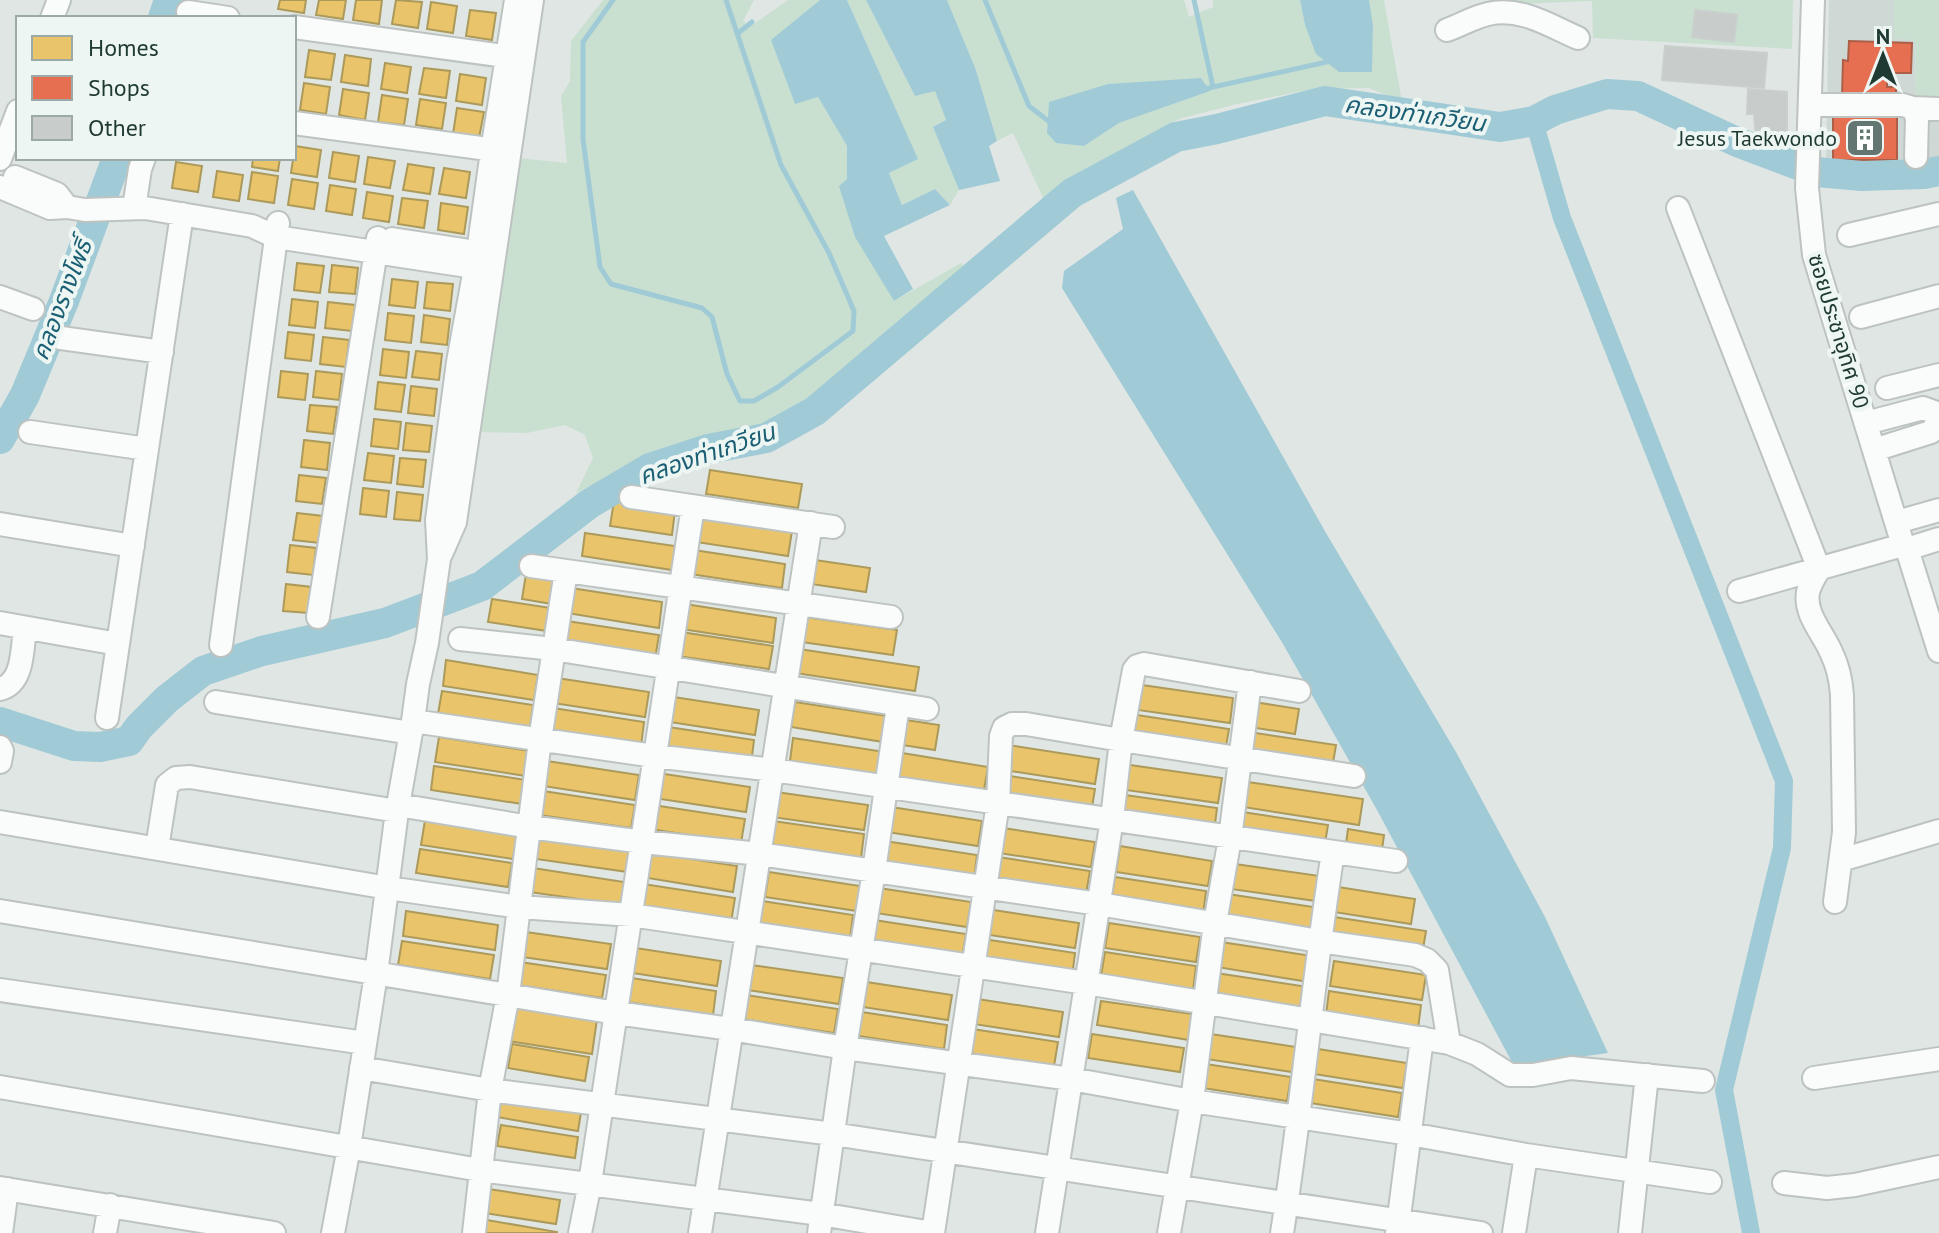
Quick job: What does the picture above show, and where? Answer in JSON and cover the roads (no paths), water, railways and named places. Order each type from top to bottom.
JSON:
[{"type":"street","points":[[333,1233],[376,974],[397,808],[427,643],[439,559],[437,520],[451,481],[485,261],[515,58],[516,0]]},
{"type":"street","points":[[515,58],[532,0]]},
{"type":"street","name":"ซอยประชาอุทิศ 90","points":[[1813,0],[1807,188],[1814,255],[1939,651]]},
{"type":"street","points":[[1447,30],[1481,8],[1531,17],[1578,38]]},
{"type":"street","points":[[188,10],[218,16]]},
{"type":"street","points":[[296,27],[515,58]]},
{"type":"street","points":[[1810,105],[1903,105],[1939,109]]},
{"type":"street","points":[[1913,108],[1917,118],[1916,157]]},
{"type":"street","points":[[0,159],[16,116]]},
{"type":"street","points":[[296,123],[501,151]]},
{"type":"street","points":[[130,208],[143,160]]},
{"type":"street","points":[[0,172],[57,194],[76,209]]},
{"type":"street","points":[[0,187],[50,208],[130,208],[182,214],[485,261]]},
{"type":"street","points":[[1678,208],[1819,569],[1808,590],[1808,602],[1812,618],[1840,673],[1842,695],[1844,817],[1835,902]]},
{"type":"street","points":[[107,718],[182,214]]},
{"type":"street","points":[[1849,235],[1939,214]]},
{"type":"street","points":[[221,645],[277,229]]},
{"type":"street","points":[[318,617],[377,244]]},
{"type":"street","points":[[1861,317],[1939,296]]},
{"type":"street","points":[[0,297],[33,309]]},
{"type":"street","points":[[61,338],[162,352]]},
{"type":"street","points":[[1887,388],[1939,375]]},
{"type":"street","points":[[1866,423],[1923,408],[1939,414]]},
{"type":"street","points":[[1874,450],[1931,432],[1939,421]]},
{"type":"street","points":[[30,432],[147,449]]},
{"type":"street","points":[[631,497],[822,525],[798,604],[700,1233]]},
{"type":"street","points":[[580,1233],[693,506]]},
{"type":"street","points":[[1897,522],[1939,510]]},
{"type":"street","points":[[0,524],[133,546]]},
{"type":"street","points":[[1739,591],[1939,539]]},
{"type":"street","points":[[531,566],[891,617]]},
{"type":"street","points":[[474,1233],[490,1090],[508,995],[540,740],[566,571]]},
{"type":"street","points":[[0,623],[118,644]]},
{"type":"street","points":[[0,689],[8,687],[17,674],[25,628]]},
{"type":"street","points":[[460,639],[553,649],[927,709]]},
{"type":"street","points":[[1047,1233],[1112,819],[1121,740],[1132,677],[1137,666],[1144,664],[1299,691]]},
{"type":"street","points":[[1169,1233],[1192,1101],[1250,682]]},
{"type":"street","points":[[216,702],[773,770],[1396,861]]},
{"type":"street","points":[[820,1224],[898,705]]},
{"type":"street","points":[[0,1087],[480,1170],[705,1199],[820,1224],[933,1233],[998,803],[1004,728],[1012,724],[1026,724],[1354,776]]},
{"type":"street","points":[[0,747],[0,762]]},
{"type":"street","points":[[157,848],[167,785],[176,778],[190,777],[530,827],[760,854],[1099,904],[1415,955],[1427,960],[1437,970],[1449,1043]]},
{"type":"street","points":[[0,822],[388,888],[520,907],[631,915],[1086,983],[1422,1038],[1449,1043],[1477,1054],[1510,1075],[1533,1075],[1571,1068],[1703,1081]]},
{"type":"street","points":[[1841,860],[1939,831]]},
{"type":"street","points":[[1282,1233],[1333,852]]},
{"type":"street","points":[[0,911],[616,1013],[1071,1079],[1526,1155],[1710,1182]]},
{"type":"street","points":[[0,990],[365,1043]]},
{"type":"street","points":[[1398,1227],[1422,1038]]},
{"type":"street","points":[[1814,1078],[1939,1059]]},
{"type":"street","points":[[361,1068],[490,1090],[833,1134],[1287,1203],[1398,1227],[1481,1233]]},
{"type":"street","points":[[1630,1233],[1647,1075]]},
{"type":"street","points":[[1514,1233],[1526,1155]]},
{"type":"street","points":[[1784,1183],[1827,1188],[1939,1167]]},
{"type":"street","points":[[1,1233],[4,1188],[110,1205],[211,1228],[274,1233]]},
{"type":"street","points":[[105,1233],[110,1205]]},
{"type":"water","points":[[820,0],[847,0],[918,159],[889,173],[902,205],[935,189],[950,205],[884,236],[913,289],[894,301],[855,237],[839,186],[847,179],[847,146],[818,97],[795,104],[771,40]]},
{"type":"water","points":[[866,0],[947,0],[976,70],[997,141],[989,146],[1000,181],[959,190],[933,127],[946,120],[935,91],[915,96]]},
{"type":"water","points":[[1300,0],[1369,0],[1373,25],[1372,72],[1339,72],[1316,54]]},
{"type":"water","points":[[1201,78],[1210,91],[1119,123],[1084,146],[1056,143],[1047,133],[1049,102],[1108,84]]},
{"type":"water","points":[[1133,190],[1326,533],[1456,752],[1545,917],[1608,1053],[1514,1066],[1377,810],[1283,644],[1062,288],[1064,271],[1123,229],[1116,198]]},
{"type":"waterway","name":"คลองรางโพธิ์","points":[[164,16],[169,0]]},
{"type":"waterway","points":[[613,0],[583,42],[583,139],[600,267],[611,284],[702,308],[712,317],[727,374],[740,401],[754,401],[778,387],[853,331],[854,311],[829,253],[781,165],[726,0]]},
{"type":"waterway","points":[[985,0],[1029,106],[1051,123]]},
{"type":"waterway","points":[[1194,0],[1213,87]]},
{"type":"waterway","points":[[737,34],[752,22]]},
{"type":"waterway","points":[[1204,89],[1331,61]]},
{"type":"waterway","name":"คลองท่าเกวียน","points":[[0,722],[74,746],[100,747],[129,741],[167,699],[203,671],[262,651],[385,623],[482,586],[589,504],[650,468],[708,449],[766,438],[815,411],[1072,193],[1176,137],[1325,101],[1500,127],[1534,121],[1555,110],[1607,94],[1638,96],[1737,142],[1816,172],[1862,176],[1939,171]]},
{"type":"waterway","points":[[1534,121],[1562,218],[1784,781],[1782,848],[1724,1090],[1751,1233]]},
{"type":"waterway","name":"คลองรางโพธิ์","points":[[0,439],[25,395],[116,160]]},
{"type":"place","name":"Jesus Taekwondo","points":[[1865,138]]}]
